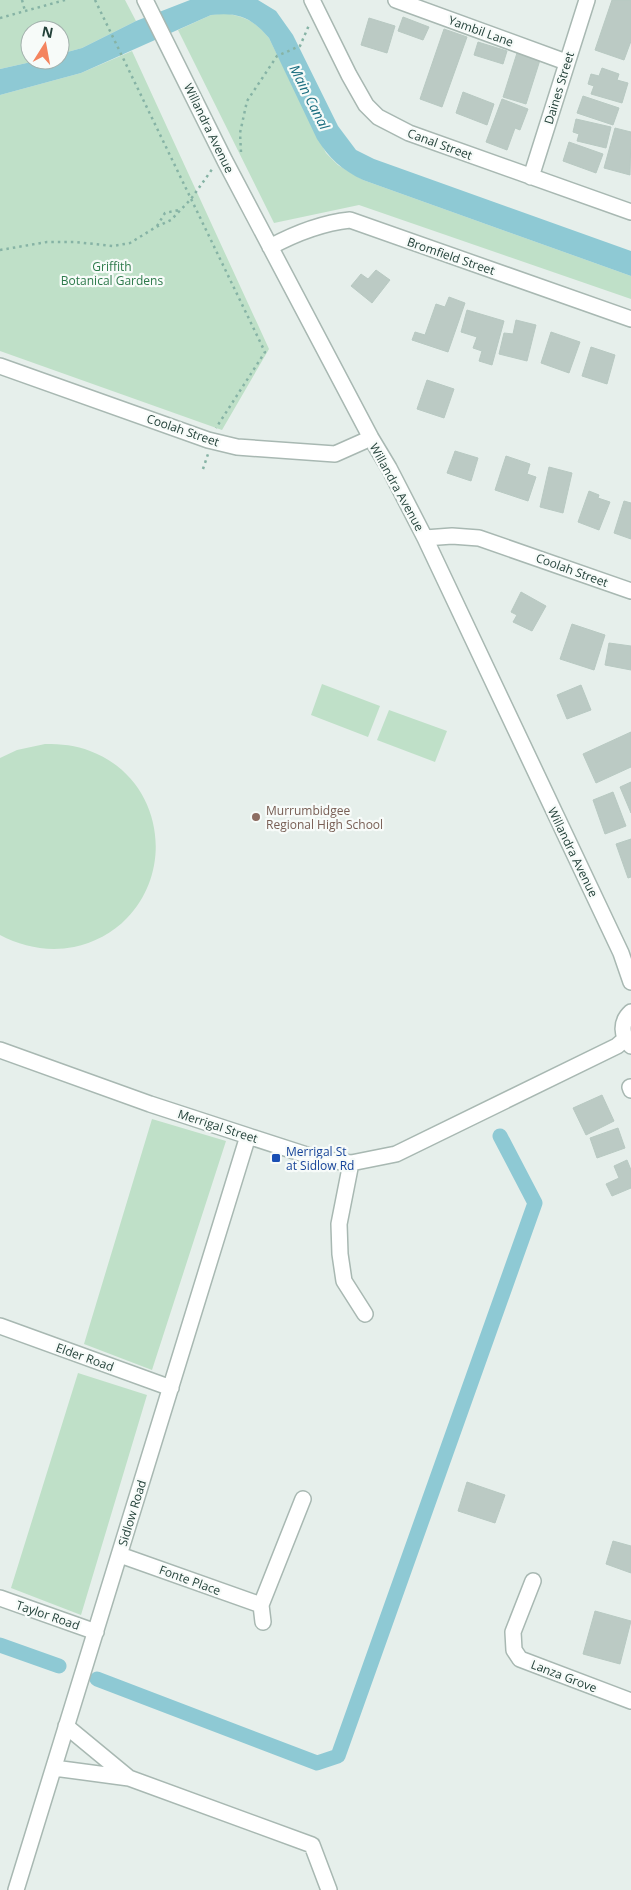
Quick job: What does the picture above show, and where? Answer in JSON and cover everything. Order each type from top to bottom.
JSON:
[{"type":"street","name":"Canal Street","points":[[312,0],[357,90],[366,105],[378,117],[409,133],[631,212]]},
{"type":"street","name":"Yambil Lane","points":[[396,0],[566,62]]},
{"type":"street","name":"Daines Street","points":[[531,177],[587,0]]},
{"type":"street","name":"Willandra Avenue","points":[[147,3],[225,161],[425,538],[621,953],[631,982]]},
{"type":"street","name":"Bromfield Street","points":[[270,247],[329,222],[350,220],[631,320]]},
{"type":"street","name":"Coolah Street","points":[[0,366],[208,440],[237,447],[336,454],[371,438]]},
{"type":"street","name":"Coolah Street","points":[[425,538],[452,536],[479,538],[631,591]]},
{"type":"street","points":[[628,1042],[623,1025],[631,1012]]},
{"type":"street","name":"Merrigal Street","points":[[0,1050],[150,1104],[248,1136],[319,1158],[351,1163],[396,1154],[628,1042]]},
{"type":"street","name":"Sidlow Road","points":[[16,1890],[248,1136]]},
{"type":"street","points":[[351,1163],[339,1224],[340,1254],[344,1281],[365,1314]]},
{"type":"street","name":"Elder Road","points":[[0,1326],[171,1388]]},
{"type":"street","points":[[263,1622],[260,1605],[303,1499]]},
{"type":"street","name":"Fonte Place","points":[[120,1555],[260,1605]]},
{"type":"street","name":"Lanza Grove","points":[[533,1581],[513,1632],[514,1650],[520,1659],[631,1702]]},
{"type":"street","name":"Taylor Road","points":[[0,1598],[96,1632]]},
{"type":"street","points":[[66,1726],[129,1778]]},
{"type":"street","points":[[54,1768],[129,1778],[312,1845],[329,1890]]},
{"type":"path","points":[[22,0],[25,11]]},
{"type":"path","points":[[0,18],[65,0]]},
{"type":"path","points":[[95,0],[265,352],[208,440],[208,454],[203,469]]},
{"type":"path","points":[[241,152],[240,133],[247,101],[277,56],[300,46],[310,24],[318,15]]},
{"type":"path","points":[[0,250],[47,242],[75,242],[113,246],[130,243],[171,220],[191,199],[214,167]]},
{"type":"path","points":[[156,227],[165,213],[180,210]]},
{"type":"green space","points":[[0,0],[125,0],[136,21],[82,48],[70,51],[70,20],[20,20],[20,64],[0,69]]},
{"type":"green space","points":[[226,13],[250,21],[269,38],[326,153],[338,165],[363,180],[631,276],[631,299],[359,205],[274,223],[178,30],[211,15]]},
{"type":"green space","name":"Griffith Botanical Gardens","points":[[132,51],[269,349],[222,430],[0,351],[0,95],[81,73]]},
{"type":"green space","points":[[322,684],[380,706],[368,737],[311,715]]},
{"type":"green space","points":[[389,710],[447,731],[435,762],[377,740]]},
{"type":"green space","points":[[45,744],[79,747],[90,751],[114,764],[132,781],[146,802],[154,825],[156,849],[152,874],[143,897],[127,918],[102,937],[74,947],[55,949],[45,949],[18,943],[0,935],[0,758],[17,750]]},
{"type":"green space","points":[[152,1119],[226,1141],[152,1370],[84,1344]]},
{"type":"green space","points":[[78,1373],[147,1395],[81,1615],[11,1588]]},
{"type":"water","name":"Main Canal","points":[[190,0],[258,0],[276,11],[293,35],[338,126],[356,150],[374,159],[631,251],[631,276],[363,180],[342,168],[331,158],[317,139],[269,38],[256,25],[243,17],[229,14],[211,15],[81,73],[0,95],[0,69],[20,64],[20,70],[70,70],[70,51],[82,48],[136,21]]},
{"type":"building","points":[[612,0],[631,0],[631,41],[624,60],[595,50]]},
{"type":"building","points":[[403,17],[429,27],[423,40],[398,31]]},
{"type":"building","points":[[369,18],[395,26],[387,53],[361,45]]},
{"type":"building","points":[[444,29],[467,37],[442,107],[420,99]]},
{"type":"building","points":[[478,42],[507,51],[503,64],[474,55]]},
{"type":"building","points":[[517,53],[540,60],[526,104],[503,97]]},
{"type":"building","points":[[602,68],[619,74],[617,80],[628,83],[622,103],[591,94],[594,86],[588,84],[591,74],[599,76]]},
{"type":"building","points":[[463,92],[494,104],[487,125],[456,113]]},
{"type":"building","points":[[583,96],[619,108],[613,125],[577,113]]},
{"type":"building","points":[[502,99],[528,109],[520,130],[515,128],[507,150],[486,142]]},
{"type":"building","points":[[576,119],[611,127],[606,148],[577,141],[579,134],[573,132]]},
{"type":"building","points":[[615,128],[631,132],[630,175],[604,168]]},
{"type":"building","points":[[569,142],[603,154],[596,173],[563,161]]},
{"type":"building","points":[[376,270],[390,280],[372,303],[351,286],[361,274],[368,279]]},
{"type":"building","points":[[449,297],[465,303],[448,352],[412,340],[415,332],[425,335],[436,304],[445,307]]},
{"type":"building","points":[[467,310],[504,321],[492,365],[479,361],[482,351],[473,348],[477,337],[461,332]]},
{"type":"building","points":[[516,320],[536,325],[527,361],[499,354],[504,333],[513,334]]},
{"type":"building","points":[[551,332],[580,342],[569,373],[541,363]]},
{"type":"building","points":[[591,347],[615,355],[607,384],[582,376]]},
{"type":"building","points":[[427,380],[454,389],[444,418],[417,409]]},
{"type":"building","points":[[455,451],[478,458],[471,481],[447,473]]},
{"type":"building","points":[[506,456],[530,464],[527,474],[536,477],[528,501],[495,490]]},
{"type":"building","points":[[549,467],[572,473],[563,513],[540,507]]},
{"type":"building","points":[[589,491],[599,495],[598,498],[610,502],[599,530],[578,522]]},
{"type":"building","points":[[624,501],[631,503],[631,539],[614,533]]},
{"type":"building","points":[[521,592],[546,606],[532,631],[513,622],[517,615],[511,612]]},
{"type":"building","points":[[572,624],[605,635],[594,670],[560,659]]},
{"type":"building","points":[[609,643],[631,646],[631,670],[605,665]]},
{"type":"building","points":[[581,685],[591,710],[567,719],[557,695]]},
{"type":"building","points":[[631,732],[631,767],[596,783],[583,754]]},
{"type":"building","points":[[631,782],[631,813],[620,787]]},
{"type":"building","points":[[613,792],[626,826],[605,834],[593,800]]},
{"type":"building","points":[[631,839],[631,877],[628,878],[616,844]]},
{"type":"building","points":[[602,1095],[614,1121],[586,1135],[573,1108]]},
{"type":"building","points":[[618,1128],[625,1148],[597,1158],[590,1138]]},
{"type":"building","points":[[627,1160],[631,1170],[631,1188],[612,1196],[606,1184],[619,1178],[614,1166]]},
{"type":"building","points":[[467,1482],[505,1495],[495,1523],[458,1511]]},
{"type":"building","points":[[613,1541],[631,1546],[631,1573],[606,1564]]},
{"type":"building","points":[[595,1611],[631,1621],[620,1664],[583,1654]]},
{"type":"waterway","points":[[97,1679],[317,1763],[338,1756],[535,1203],[500,1136]]},
{"type":"waterway","points":[[0,1645],[59,1666]]},
{"type":"place","name":"Murrumbidgee Regional High School","points":[[256,817]]},
{"type":"place","name":"Merrigal St at Sidlow Rd","points":[[276,1158]]}]
